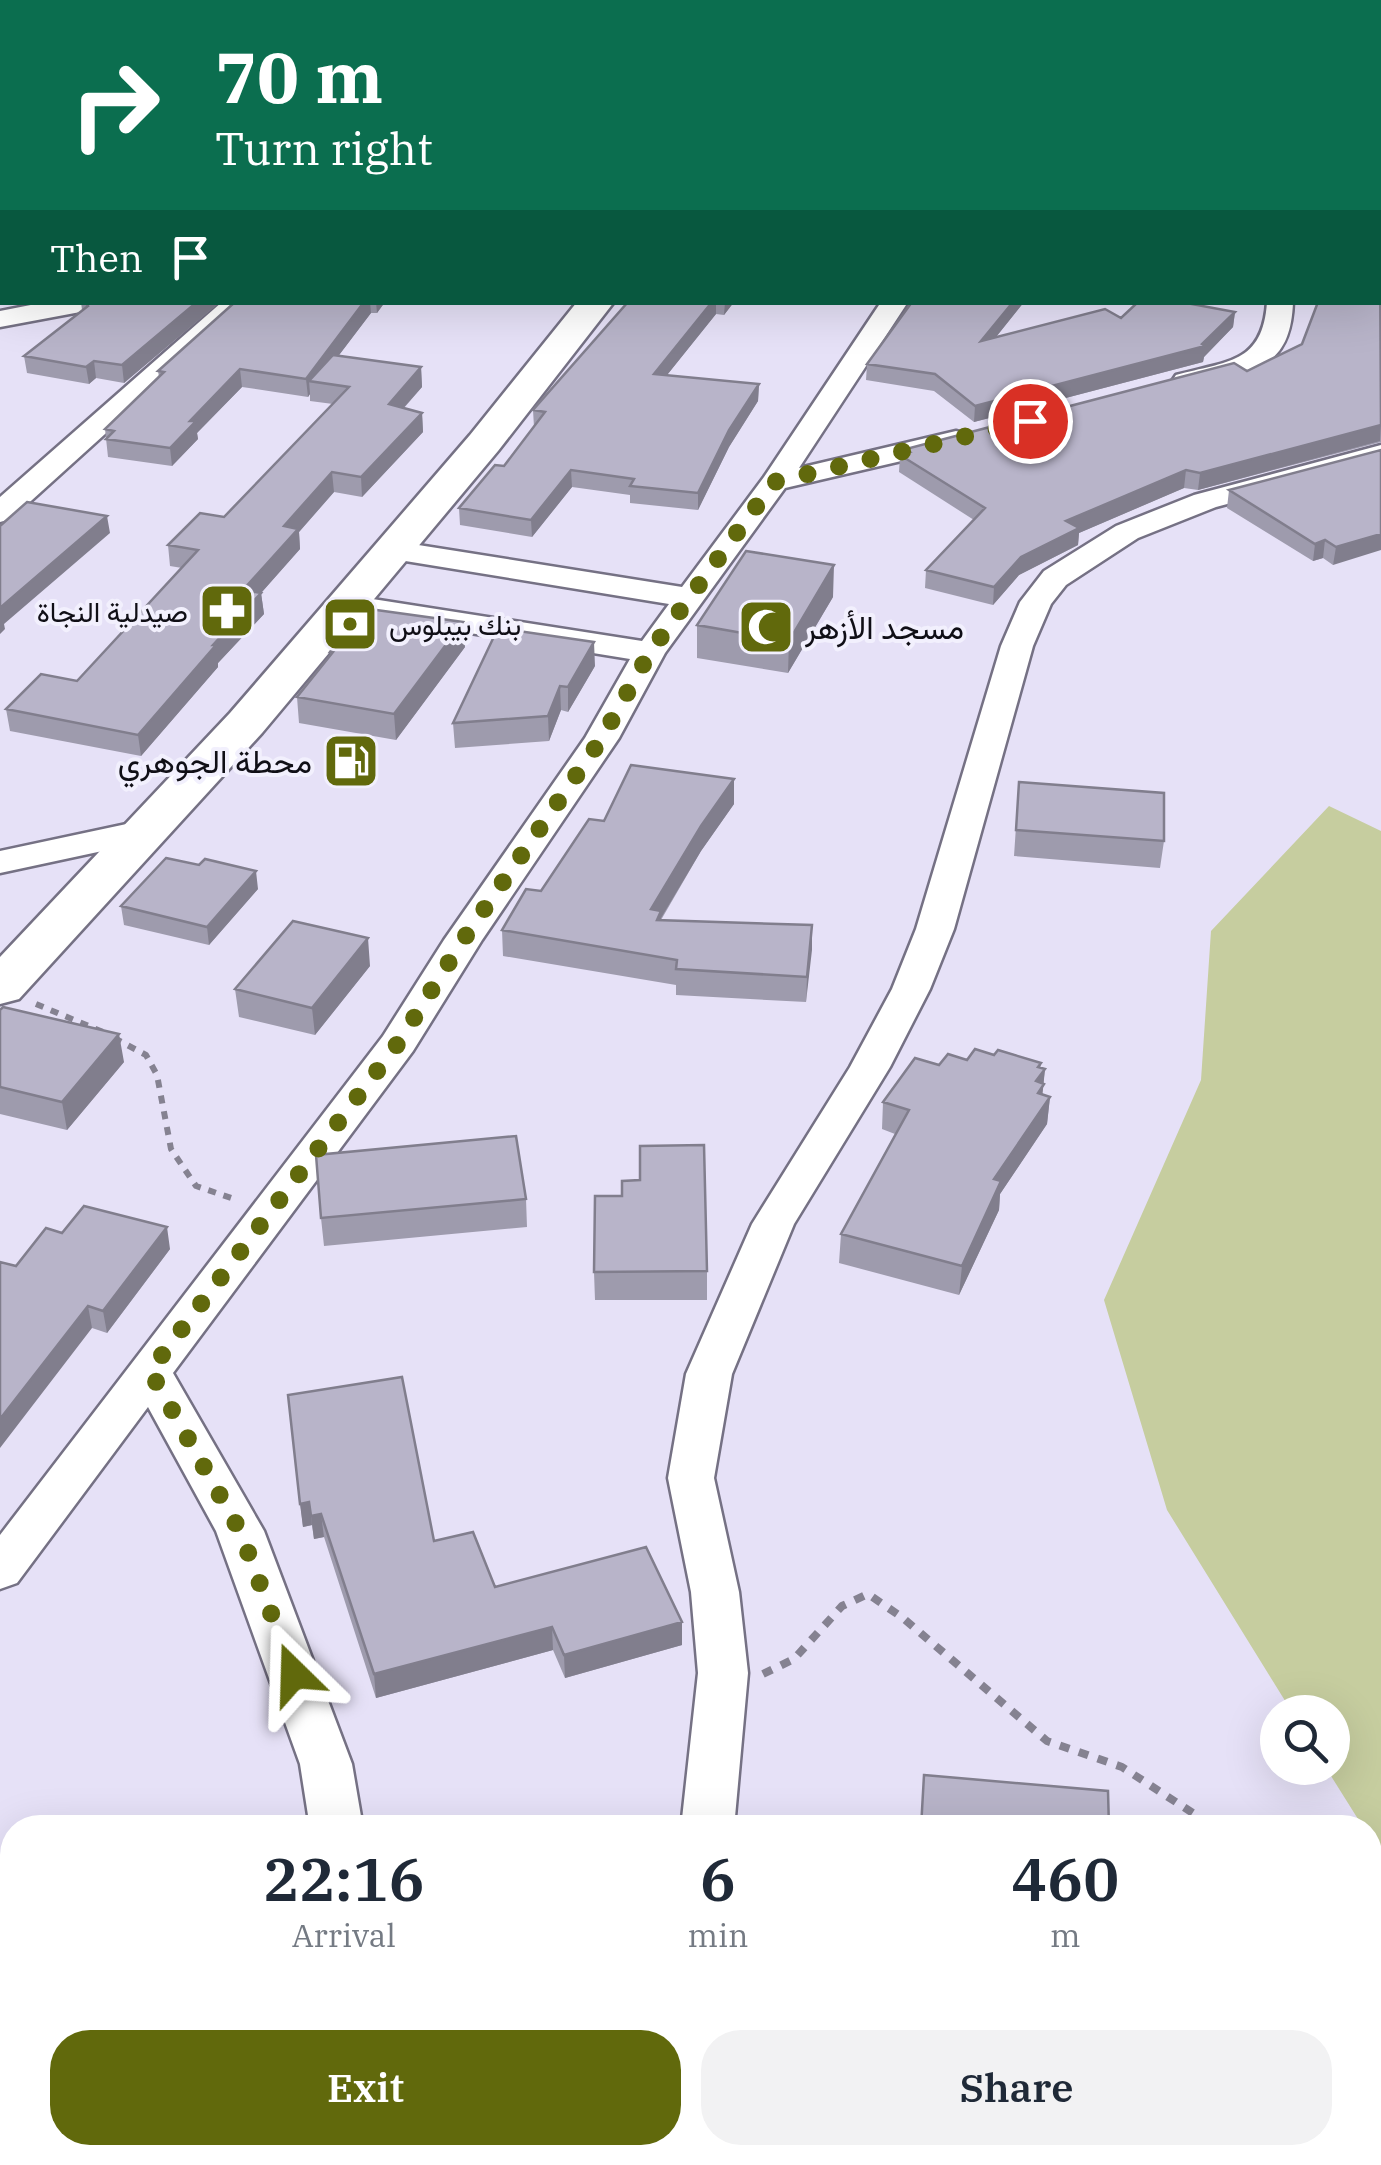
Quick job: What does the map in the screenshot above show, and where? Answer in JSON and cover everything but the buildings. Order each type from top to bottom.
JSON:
[{"type":"main road","points":[[16,995],[150,830],[393,550],[594,305]]},
{"type":"street","points":[[0,319],[74,305]]},
{"type":"street","points":[[0,513],[235,305]]},
{"type":"street","points":[[0,1570],[399,1042],[463,940],[602,738],[650,652],[774,482],[892,305]]},
{"type":"street","points":[[1167,386],[1233,367],[1260,354],[1274,341],[1280,305]]},
{"type":"street","points":[[774,482],[988,432]]},
{"type":"street","points":[[708,1815],[720,1709],[720,1643],[715,1592],[691,1478],[709,1374],[772,1224],[870,1067],[912,989],[935,928],[1018,646],[1036,602],[1055,578],[1077,561],[1172,512],[1381,454]]},
{"type":"street","points":[[0,478],[44,475]]},
{"type":"street","points":[[393,550],[690,598]]},
{"type":"street","points":[[347,604],[650,652]]},
{"type":"street","points":[[0,862],[150,830]]},
{"type":"street","points":[[150,1371],[240,1531],[326,1764],[335,1815]]},
{"type":"path","points":[[16,995],[80,1019],[146,1055],[157,1076],[171,1148],[196,1186],[271,1212]]},
{"type":"path","points":[[720,1643],[758,1677],[794,1658],[842,1606],[868,1594],[903,1618],[1046,1742],[1087,1751],[1142,1774],[1197,1815]]},
{"type":"green space","points":[[1329,806],[1381,831],[1381,1815],[1355,1815],[1337,1785],[1350,1785],[1350,1695],[1281,1695],[1167,1510],[1104,1300],[1201,1080],[1211,931]]},
{"type":"place","name":"صيدلية النجاة","points":[[227,611]]},
{"type":"place","name":"بنك بيبلوس","points":[[350,624]]},
{"type":"place","name":"مسجد الأزهر","points":[[766,627]]},
{"type":"place","name":"محطة الجوهري","points":[[351,761]]},
{"type":"route","points":[[294,1674],[258,1588],[240,1531],[150,1371],[399,1042],[463,940],[602,738],[650,652],[774,482],[1030,421]]}]
